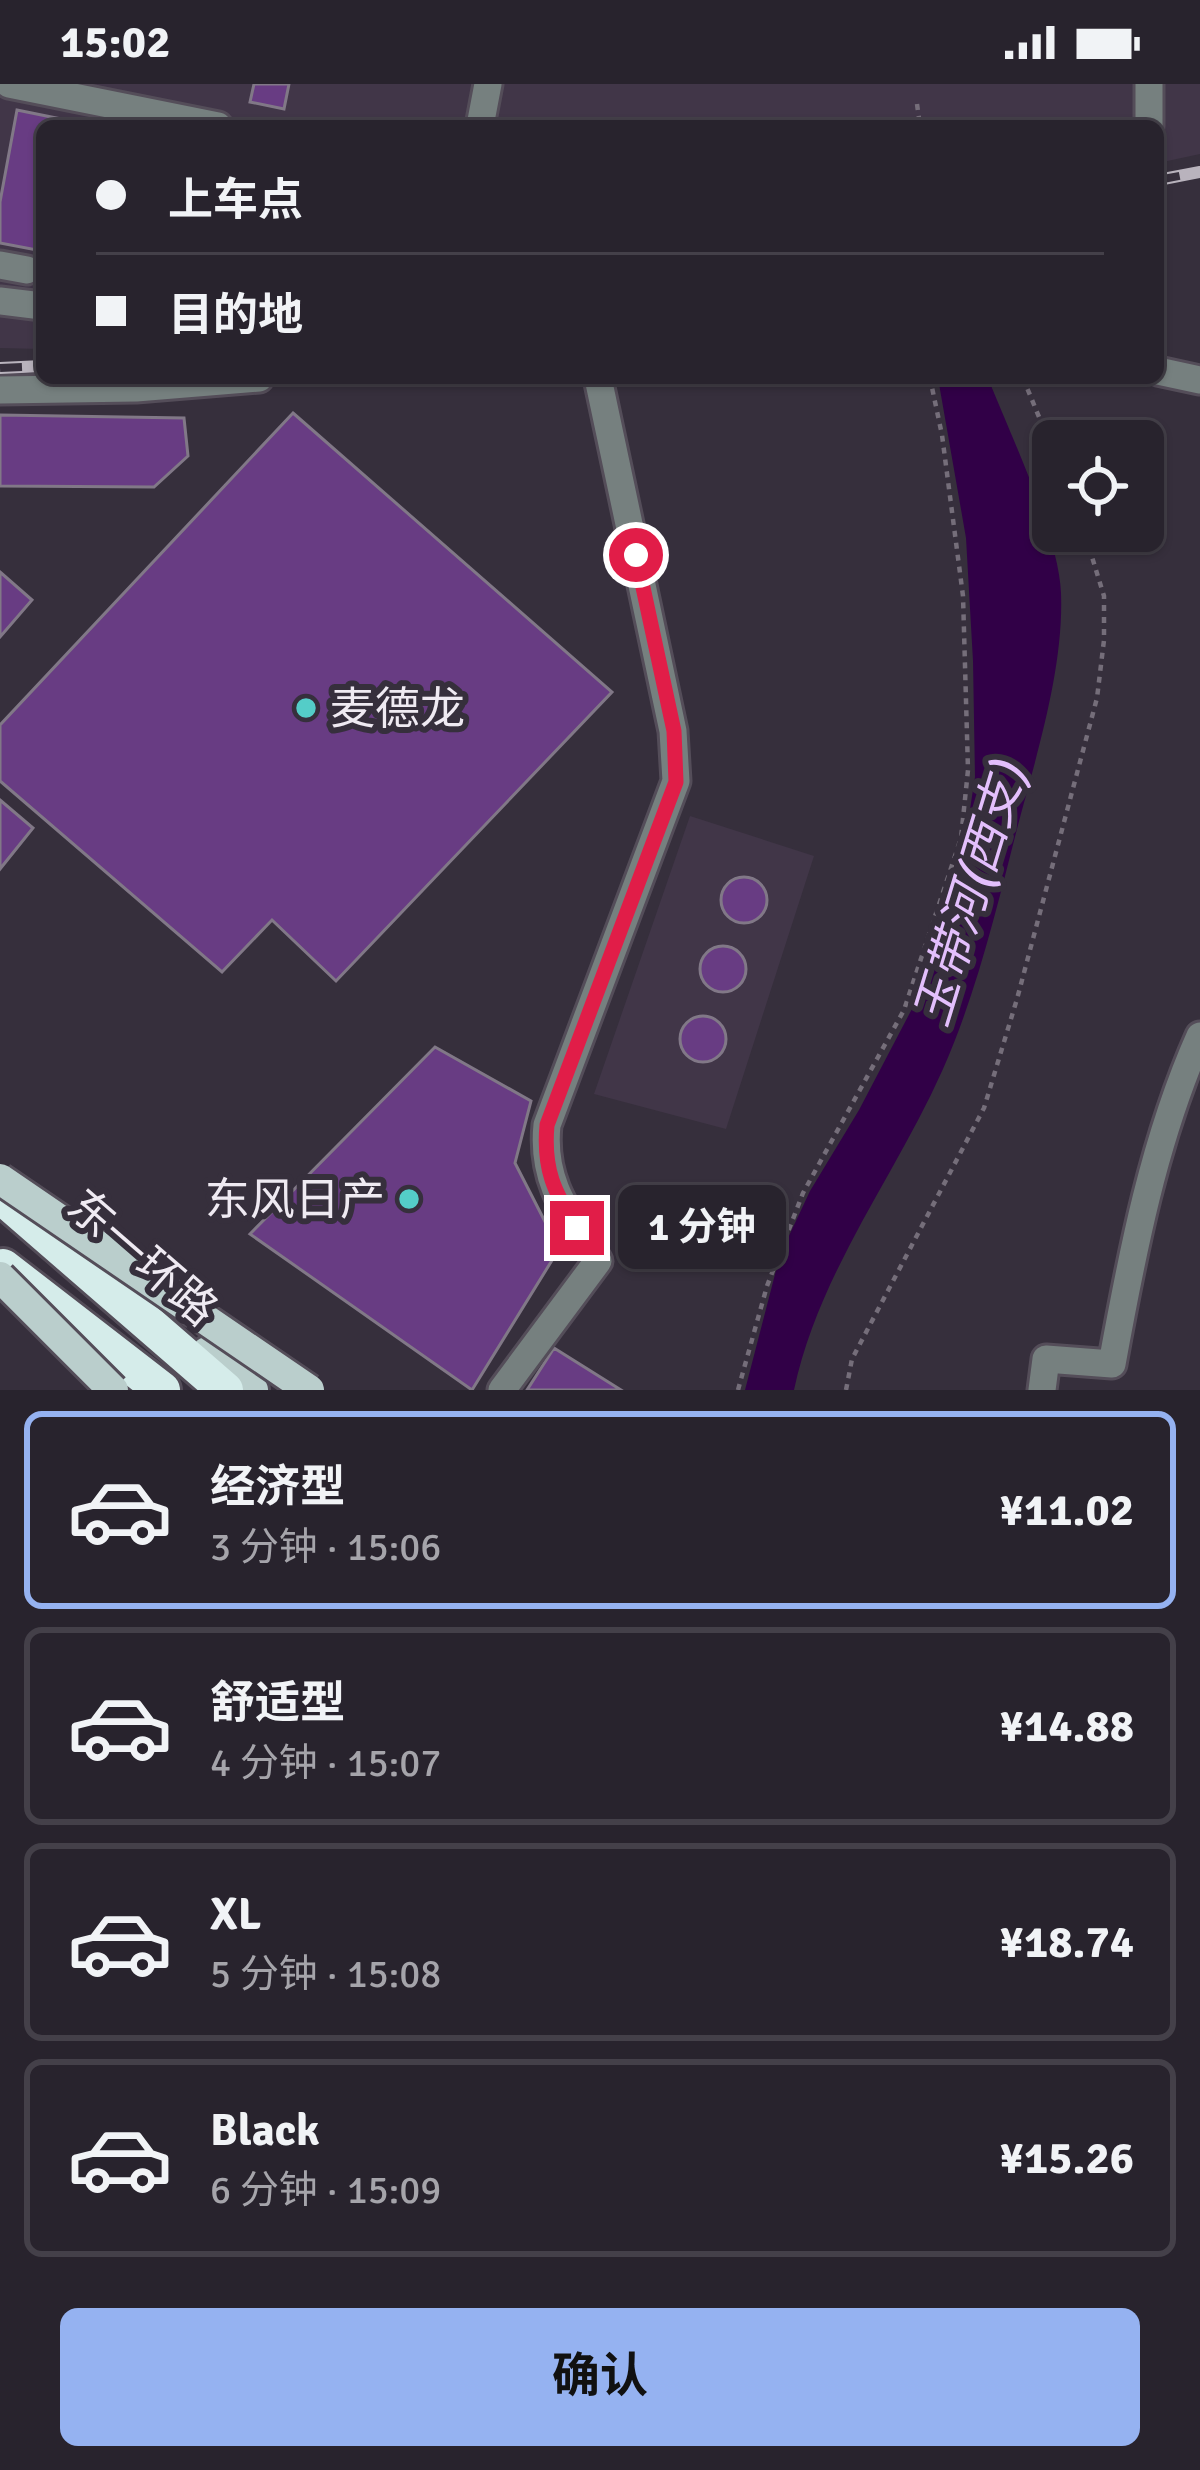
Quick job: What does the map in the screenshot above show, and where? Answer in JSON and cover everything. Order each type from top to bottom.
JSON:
[{"type":"highway","name":"东一环路","points":[[0,1195],[225,1390]]},
{"type":"highway","name":"东一环路","points":[[0,1265],[162,1390]]},
{"type":"main road","points":[[0,1178],[253,1390]]},
{"type":"main road","points":[[0,1178],[309,1390]]},
{"type":"main road","points":[[0,1276],[114,1390]]},
{"type":"main road","points":[[0,1297],[114,1390]]},
{"type":"lane","points":[[9,84],[188,120]]},
{"type":"lane","points":[[481,120],[488,84]]},
{"type":"lane","points":[[1148,120],[1149,84]]},
{"type":"lane","points":[[0,301],[36,305]]},
{"type":"lane","points":[[1164,372],[1200,380]]},
{"type":"lane","points":[[0,390],[185,384]]},
{"type":"lane","points":[[502,1390],[598,1261],[556,1195],[544,1155],[547,1125],[676,782],[674,731],[599,384]]},
{"type":"lane","points":[[1042,1390],[1046,1359],[1112,1364],[1131,1259],[1180,1082],[1200,1036]]},
{"type":"path","points":[[917,104],[919,120]]},
{"type":"path","points":[[738,1390],[766,1286],[796,1212],[904,1010],[961,838],[968,770],[963,596],[931,384]]},
{"type":"path","points":[[1025,384],[1040,420]]},
{"type":"path","points":[[846,1390],[852,1359],[983,1108],[1018,999],[1097,698],[1104,596],[1090,552]]},
{"type":"shaded area","points":[[0,84],[1200,84],[1200,154],[1164,162],[1164,120],[36,120],[36,349],[0,348]]},
{"type":"shaded area","points":[[690,816],[814,856],[726,1129],[594,1094]]},
{"type":"water","name":"玉带河(西支)","points":[[939,384],[990,384],[1032,485],[1032,552],[1054,552],[1061,593],[1054,680],[985,949],[943,1069],[839,1265],[794,1390],[745,1390],[780,1255],[810,1191],[914,1005],[963,854],[975,777],[966,538]]},
{"type":"building","points":[[254,84],[289,84],[284,109],[250,102]]},
{"type":"building","points":[[17,110],[66,120],[36,120],[36,250],[0,243],[0,202]]},
{"type":"building","name":"麦德龙","points":[[293,413],[612,692],[336,981],[272,920],[222,972],[0,781],[0,725]]},
{"type":"building","points":[[0,415],[184,418],[188,456],[154,487],[0,486]]},
{"type":"building","points":[[0,572],[32,600],[0,637]]},
{"type":"building","points":[[0,800],[33,828],[0,869]]},
{"type":"building","points":[[744,877],[760,884],[767,900],[760,916],[744,923],[728,916],[721,900],[728,884]]},
{"type":"building","points":[[723,946],[739,953],[746,969],[739,985],[723,992],[707,985],[700,969],[707,953]]},
{"type":"building","points":[[703,1016],[719,1023],[726,1039],[719,1055],[703,1062],[687,1055],[680,1039],[687,1023]]},
{"type":"building","name":"东风日产","points":[[435,1047],[531,1101],[515,1163],[559,1249],[472,1390],[250,1234]]},
{"type":"building","points":[[554,1348],[621,1390],[527,1390]]},
{"type":"railway","points":[[1164,179],[1200,172]]},
{"type":"railway","points":[[0,368],[36,366]]},
{"type":"place","name":"麦德龙","points":[[306,708]]},
{"type":"place","name":"东风日产","points":[[409,1199]]},
{"type":"route","points":[[577,1228],[556,1195],[544,1155],[547,1125],[676,782],[674,731],[636,555]]}]
